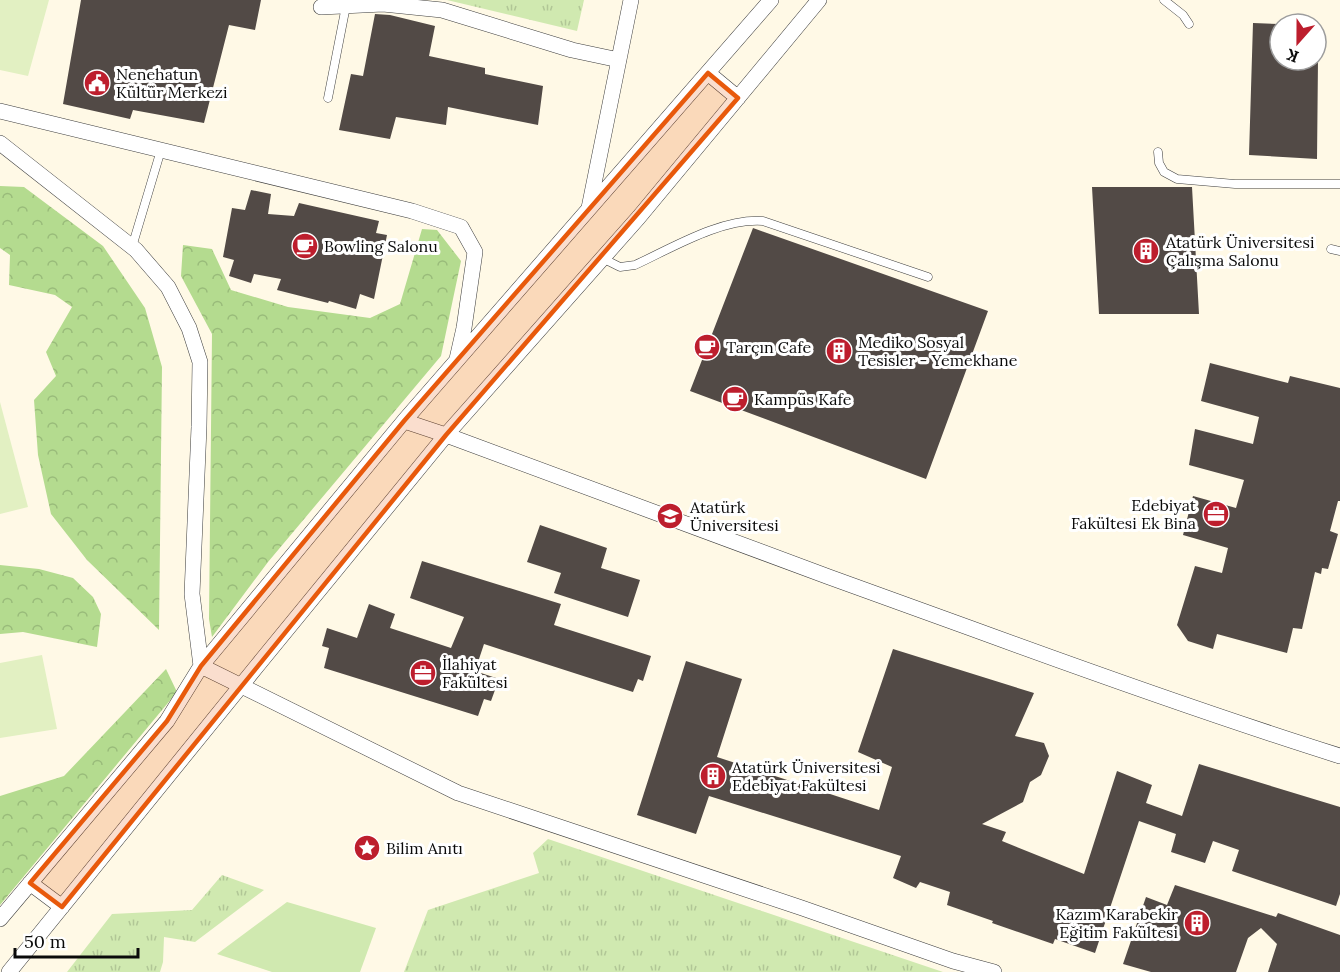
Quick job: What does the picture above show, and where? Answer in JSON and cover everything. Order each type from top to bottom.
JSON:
[{"type":"street","points":[[588,211],[631,0]]},
{"type":"street","points":[[0,919],[167,721],[201,666],[404,421],[771,0]]},
{"type":"street","points":[[9,972],[446,435],[602,258],[819,0]]},
{"type":"street","points":[[321,7],[382,4],[442,10],[572,50],[619,60]]},
{"type":"street","points":[[708,73],[738,98]]},
{"type":"street","points":[[0,111],[412,211],[461,227],[475,252],[457,362]]},
{"type":"street","points":[[0,142],[132,247],[168,287],[189,328],[200,362],[192,594],[201,666]]},
{"type":"street","points":[[404,421],[832,579],[1231,722],[1340,756]]},
{"type":"street","points":[[201,666],[239,687],[458,793],[953,961],[994,972]]},
{"type":"street","points":[[30,883],[62,907]]},
{"type":"lane","points":[[1164,0],[1183,15],[1189,24]]},
{"type":"lane","points":[[328,98],[346,6]]},
{"type":"lane","points":[[132,247],[161,150]]},
{"type":"lane","points":[[1158,152],[1159,163],[1164,172],[1177,179],[1235,184],[1340,184]]},
{"type":"lane","points":[[602,258],[620,267],[634,266],[726,224],[750,220],[763,221],[928,277]]},
{"type":"lane","points":[[1331,249],[1340,251]]},
{"type":"highlighted area","points":[[708,73],[738,98],[446,435],[62,907],[30,883],[167,721],[201,666],[404,421]]},
{"type":"green space","points":[[0,0],[49,0],[28,76],[0,70]]},
{"type":"green space","points":[[447,0],[584,0],[577,31]]},
{"type":"green space","points":[[0,186],[24,187],[103,246],[145,308],[162,367],[159,630],[87,560],[51,514],[38,455],[34,400],[56,376],[46,352],[72,307],[55,295],[9,285],[10,255],[0,248]]},
{"type":"green space","points":[[422,229],[437,230],[461,261],[441,356],[268,562],[212,637],[209,619],[212,334],[181,276],[183,245],[212,249],[231,290],[288,307],[370,318],[400,304]]},
{"type":"green space","points":[[0,402],[28,507],[0,514]]},
{"type":"green space","points":[[0,565],[39,569],[73,578],[93,597],[101,614],[97,647],[23,632],[0,634]]},
{"type":"green space","points":[[42,655],[57,729],[0,738],[0,663]]},
{"type":"green space","points":[[166,669],[177,692],[0,905],[0,796],[64,776]]},
{"type":"green space","points":[[548,839],[943,972],[404,972],[428,910],[539,873],[533,853]]},
{"type":"green space","points":[[222,875],[264,890],[195,942],[164,937],[163,962],[160,972],[67,972],[112,914],[192,910]]},
{"type":"green space","points":[[287,902],[376,928],[360,972],[272,972],[217,954]]},
{"type":"building","points":[[81,0],[261,0],[255,30],[229,25],[204,123],[133,110],[130,119],[63,104]]},
{"type":"building","points":[[375,14],[390,15],[435,26],[429,56],[485,68],[485,74],[543,86],[538,125],[448,107],[446,125],[396,117],[390,139],[339,130],[351,74],[363,76]]},
{"type":"building","points":[[1253,23],[1268,24],[1268,72],[1318,72],[1317,159],[1249,155]]},
{"type":"building","name":"Atatürk Üniversitesi Çalışma Salonu","points":[[1092,187],[1192,187],[1199,314],[1099,314]]},
{"type":"building","name":"Bowling Salonu","points":[[251,190],[271,194],[268,214],[294,216],[299,203],[379,221],[376,233],[387,235],[374,299],[360,294],[356,309],[277,290],[281,279],[254,274],[251,283],[229,276],[234,260],[223,257],[232,208],[245,210]]},
{"type":"building","name":"Mediko Sosyal Tesisler - Yemekhane","points":[[753,228],[988,311],[926,479],[690,391]]},
{"type":"building","points":[[1210,363],[1288,383],[1290,376],[1340,388],[1340,501],[1338,501],[1330,531],[1338,534],[1328,569],[1322,568],[1321,574],[1315,572],[1302,629],[1293,628],[1287,653],[1217,634],[1213,649],[1188,641],[1177,625],[1195,566],[1222,573],[1228,548],[1183,535],[1193,496],[1236,508],[1244,480],[1189,465],[1195,429],[1253,444],[1259,417],[1201,401]]},
{"type":"building","points":[[540,525],[607,548],[601,568],[640,580],[628,617],[554,593],[561,573],[527,562]]},
{"type":"building","points":[[422,561],[561,604],[554,625],[651,656],[643,681],[638,679],[633,692],[484,644],[475,671],[499,679],[491,701],[484,699],[478,716],[324,668],[329,648],[322,646],[327,628],[357,638],[369,604],[395,614],[390,628],[451,648],[464,617],[410,598]]},
{"type":"building","points":[[893,649],[1034,693],[1015,736],[1044,743],[1049,756],[1041,775],[1030,782],[1023,802],[982,824],[1006,832],[1002,841],[1084,874],[1117,771],[1152,785],[1146,803],[1182,816],[1199,764],[1340,807],[1340,894],[1336,906],[1232,871],[1239,850],[1213,841],[1205,863],[1171,852],[1176,834],[1139,821],[1095,953],[1055,939],[1053,944],[992,923],[993,921],[947,905],[950,892],[920,882],[916,888],[893,878],[901,856],[709,796],[696,834],[637,815],[686,661],[742,679],[717,757],[879,810],[892,767],[858,752]]},
{"type":"building","name":"Kazım Karabekir Eğitim Fakültesi","points":[[1175,885],[1276,917],[1278,913],[1340,935],[1340,972],[1268,972],[1277,944],[1261,928],[1248,938],[1236,972],[1151,972],[1123,964],[1146,897],[1167,905]]},
{"type":"place","name":"Nenehatun Kültür Merkezi","points":[[97,83]]},
{"type":"place","name":"Bowling Salonu","points":[[305,246]]},
{"type":"place","name":"Atatürk Üniversitesi Çalışma Salonu","points":[[1146,251]]},
{"type":"place","name":"Tarçın Cafe","points":[[707,347]]},
{"type":"place","name":"Mediko Sosyal Tesisler - Yemekhane","points":[[839,351]]},
{"type":"place","name":"Kampüs Kafe","points":[[735,399]]},
{"type":"place","name":"Edebiyat Fakültesi Ek Bina","points":[[1216,514]]},
{"type":"place","name":"Atatürk Üniversitesi","points":[[670,516]]},
{"type":"place","name":"İlahiyat Fakültesi","points":[[423,673]]},
{"type":"place","name":"Atatürk Üniversitesi Edebiyat Fakültesi","points":[[713,776]]},
{"type":"place","name":"Bilim Anıtı","points":[[367,848]]},
{"type":"place","name":"Kazım Karabekir Eğitim Fakültesi","points":[[1197,923]]}]
